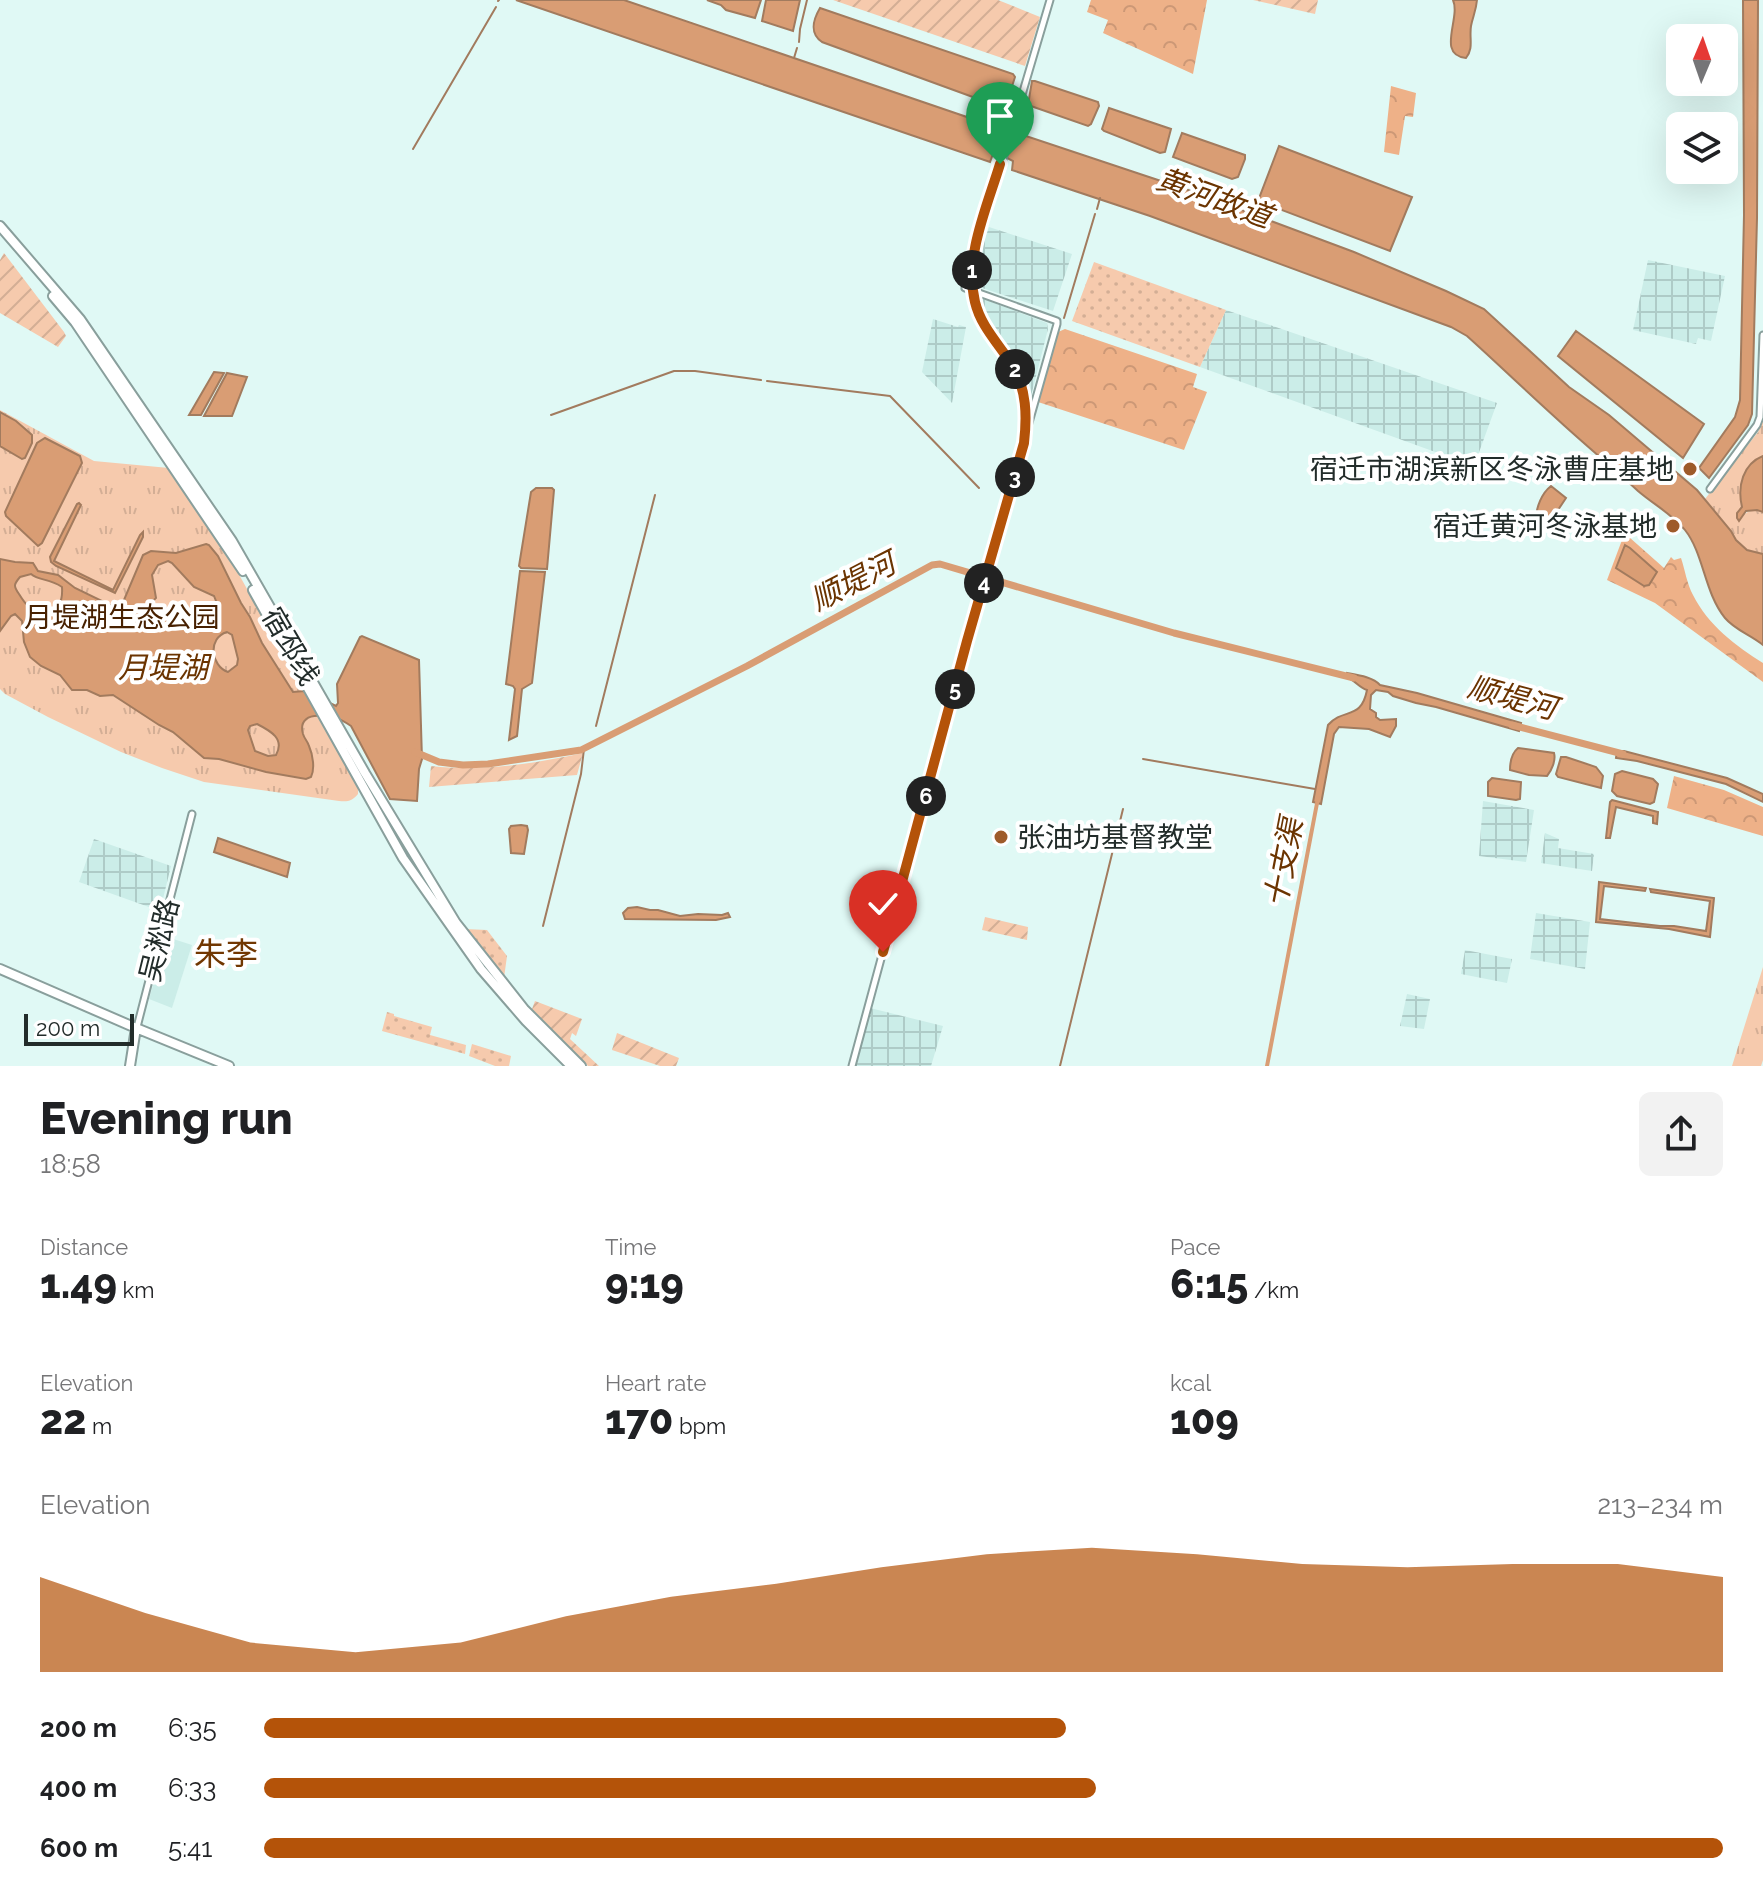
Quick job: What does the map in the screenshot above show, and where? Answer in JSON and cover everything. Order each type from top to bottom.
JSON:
[{"type":"main road","name":"宿邳线","points":[[0,226],[80,319],[232,541],[335,723],[456,923],[524,1009],[581,1066]]},
{"type":"main road","name":"宿邳线","points":[[0,232],[75,322],[243,571],[322,717],[403,858],[440,914],[481,969],[571,1066]]},
{"type":"main road","points":[[0,969],[229,1066]]},
{"type":"main road","name":"吴淞路","points":[[130,1066],[136,1028]]},
{"type":"street","points":[[852,1066],[1057,321],[965,288],[1050,0]]},
{"type":"street","points":[[973,291],[981,319],[1013,366],[1020,382],[1026,410],[1024,443]]},
{"type":"street","points":[[1710,489],[1760,417],[1763,335]]},
{"type":"street","name":"吴淞路","points":[[136,1028],[192,814]]},
{"type":"shaded area","points":[[989,227],[1072,254],[1053,311],[976,286],[976,266]]},
{"type":"shaded area","points":[[1648,260],[1725,276],[1711,341],[1698,338],[1696,344],[1633,330]]},
{"type":"shaded area","points":[[978,297],[1047,323],[1029,404],[1024,375],[988,322]]},
{"type":"shaded area","points":[[1226,310],[1497,403],[1474,466],[1200,367]]},
{"type":"shaded area","points":[[933,319],[966,327],[952,403],[922,372]]},
{"type":"shaded area","points":[[1483,801],[1534,810],[1526,862],[1479,856]]},
{"type":"shaded area","points":[[1545,833],[1559,839],[1558,848],[1594,854],[1592,871],[1541,863]]},
{"type":"shaded area","points":[[94,839],[171,866],[160,911],[79,882]]},
{"type":"shaded area","points":[[1536,913],[1590,922],[1585,969],[1530,959]]},
{"type":"shaded area","points":[[167,937],[192,945],[172,1008],[149,999]]},
{"type":"shaded area","points":[[1465,950],[1512,959],[1507,983],[1461,974]]},
{"type":"shaded area","points":[[1407,994],[1430,999],[1424,1029],[1400,1026]]},
{"type":"shaded area","points":[[870,1008],[943,1026],[931,1066],[855,1066]]},
{"type":"green space","points":[[833,0],[998,0],[1040,17],[1025,66]]},
{"type":"green space","points":[[1091,0],[1207,0],[1193,74],[1103,33],[1108,20],[1087,12]]},
{"type":"green space","points":[[1253,0],[1318,0],[1315,14]]},
{"type":"green space","points":[[1391,86],[1416,93],[1413,117],[1405,116],[1399,155],[1384,152]]},
{"type":"green space","points":[[4,253],[64,332],[66,336],[58,347],[0,313],[0,260]]},
{"type":"green space","points":[[1094,262],[1226,310],[1200,367],[1072,321]]},
{"type":"green space","points":[[1065,329],[1197,374],[1193,387],[1207,392],[1184,450],[1038,402],[1058,332]]},
{"type":"green space","name":"月堤湖生态公园","points":[[0,410],[94,461],[169,468],[237,571],[358,787],[356,796],[339,801],[204,782],[121,752],[48,717],[0,689]]},
{"type":"green space","points":[[1763,420],[1763,456],[1738,513],[1741,517],[1751,511],[1763,512],[1763,554],[1745,548],[1705,499],[1758,432]]},
{"type":"green space","points":[[1629,537],[1664,568],[1671,557],[1674,560],[1681,558],[1699,606],[1724,634],[1763,663],[1763,682],[1655,603],[1607,580],[1622,540]]},
{"type":"green space","points":[[583,753],[577,775],[429,787],[431,766],[507,766]]},
{"type":"green space","points":[[1674,776],[1724,790],[1763,807],[1763,836],[1667,808]]},
{"type":"green space","points":[[985,917],[1028,927],[1027,940],[982,930]]},
{"type":"green space","points":[[465,929],[487,930],[507,956],[504,978]]},
{"type":"green space","points":[[1763,967],[1763,1060],[1761,1066],[1732,1066]]},
{"type":"green space","points":[[535,1001],[582,1019],[576,1036],[572,1033],[570,1039],[599,1066],[588,1066],[532,1009]]},
{"type":"green space","points":[[387,1012],[432,1027],[430,1035],[466,1045],[465,1054],[382,1031]]},
{"type":"green space","points":[[617,1033],[679,1058],[676,1066],[660,1066],[612,1050]]},
{"type":"green space","points":[[472,1044],[511,1056],[509,1066],[495,1066],[469,1056]]},
{"type":"water","points":[[516,0],[624,0],[1002,129],[1000,138],[1013,144],[1020,143],[1023,135],[1191,191],[1354,252],[1484,309],[1569,387],[1609,415],[1697,490],[1747,550],[1763,554],[1763,645],[1733,626],[1718,608],[1696,550],[1680,524],[1638,491],[1467,336],[1451,327],[1150,216],[1012,170],[1013,161],[998,153],[993,154],[990,162]]},
{"type":"water","points":[[707,0],[761,0],[755,18],[726,10]]},
{"type":"water","points":[[766,0],[800,0],[793,31],[762,21]]},
{"type":"water","points":[[1453,0],[1477,0],[1470,50],[1466,58],[1452,50]]},
{"type":"water","points":[[1743,0],[1758,0],[1752,414],[1748,425],[1709,478],[1699,468],[1735,417],[1740,400],[1744,215]]},
{"type":"water","points":[[820,8],[1013,74],[1015,77],[1006,105],[992,104],[822,42],[815,35],[814,26]]},
{"type":"water","points":[[1032,81],[1098,102],[1091,124],[1088,126],[1028,105]]},
{"type":"water","points":[[1109,108],[1171,129],[1165,152],[1160,153],[1104,131]]},
{"type":"water","points":[[1182,133],[1245,155],[1238,177],[1232,179],[1173,157]]},
{"type":"water","points":[[1279,146],[1412,197],[1390,251],[1258,201]]},
{"type":"water","points":[[1576,331],[1704,424],[1683,458],[1558,356]]},
{"type":"water","points":[[214,372],[224,373],[201,415],[189,415]]},
{"type":"water","points":[[227,373],[247,377],[232,416],[204,416]]},
{"type":"water","points":[[0,412],[32,435],[25,458],[0,446]]},
{"type":"water","points":[[45,438],[80,456],[82,463],[38,546],[5,512],[37,443]]},
{"type":"water","points":[[1763,456],[1763,512],[1746,511],[1739,521],[1737,513],[1742,507],[1740,491],[1743,477],[1751,464]]},
{"type":"water","points":[[1551,486],[1566,498],[1550,522],[1540,522],[1536,519],[1538,505]]},
{"type":"water","points":[[536,488],[554,490],[547,569],[519,566],[531,492]]},
{"type":"water","points":[[79,503],[81,505],[54,561],[113,590],[143,532],[115,593],[51,562],[50,557]]},
{"type":"water","name":"月堤湖","points":[[209,545],[218,556],[262,643],[293,692],[305,691],[336,706],[337,684],[362,636],[419,660],[422,759],[417,801],[390,799],[351,726],[341,720],[317,716],[304,722],[303,734],[313,766],[311,777],[306,779],[204,758],[173,732],[113,695],[100,696],[87,690],[72,690],[60,675],[30,657],[24,642],[22,621],[15,614],[0,631],[0,559],[33,563],[38,571],[58,575],[75,588],[112,606],[124,600],[143,555],[151,551],[176,553]],"holes":[[[168,561],[172,563],[194,587],[214,596],[216,601],[212,607],[199,613],[160,619],[151,603],[156,598],[152,575],[158,565]],[[31,574],[62,587],[59,604],[44,613],[29,606],[15,587],[20,577]],[[227,632],[232,635],[238,659],[237,665],[228,672],[215,658],[214,646]],[[257,724],[275,736],[279,744],[276,755],[268,756],[255,751],[248,730]]]},
{"type":"water","points":[[1625,545],[1657,572],[1649,585],[1644,586],[1616,568]]},
{"type":"water","points":[[520,571],[545,572],[532,683],[522,689],[517,736],[509,740],[515,689],[506,684]]},
{"type":"water","points":[[1347,673],[1369,678],[1380,685],[1521,723],[1519,731],[1376,690],[1371,695],[1370,709],[1380,720],[1396,719],[1390,737],[1369,729],[1339,727],[1334,734],[1321,804],[1313,802],[1328,725],[1361,706],[1367,690],[1346,677]]},
{"type":"water","points":[[1518,748],[1554,753],[1553,765],[1547,776],[1510,770]]},
{"type":"water","points":[[1617,751],[1727,778],[1763,794],[1763,802],[1726,784],[1616,758]]},
{"type":"water","points":[[1561,757],[1596,767],[1603,776],[1601,788],[1558,777],[1556,774]]},
{"type":"water","points":[[1622,771],[1653,779],[1658,784],[1654,802],[1650,804],[1617,796],[1612,791],[1615,774]]},
{"type":"water","points":[[1492,778],[1521,782],[1520,799],[1488,796],[1488,782]]},
{"type":"water","points":[[1612,800],[1658,812],[1657,824],[1653,823],[1653,816],[1616,807],[1610,838],[1606,838]]},
{"type":"water","points":[[527,826],[528,830],[524,854],[511,853],[509,829]]},
{"type":"water","points":[[218,838],[290,863],[287,877],[214,852]]},
{"type":"water","points":[[1599,882],[1646,888],[1645,891],[1604,886],[1600,919],[1706,931],[1710,901],[1651,892],[1650,889],[1714,898],[1710,937],[1669,929],[1596,922]]},
{"type":"water","points":[[628,908],[680,916],[728,913],[730,917],[716,920],[625,919],[623,913]]},
{"type":"waterway","points":[[799,42],[807,0]]},
{"type":"waterway","points":[[413,149],[496,7]]},
{"type":"waterway","points":[[794,58],[797,48]]},
{"type":"waterway","points":[[1097,209],[1100,198]]},
{"type":"waterway","points":[[1064,318],[1095,214]]},
{"type":"waterway","points":[[551,415],[674,371],[761,380]]},
{"type":"waterway","points":[[767,381],[890,396],[979,488]]},
{"type":"waterway","points":[[596,726],[655,495]]},
{"type":"waterway","name":"顺堤河","points":[[415,752],[439,762],[463,765],[581,750],[747,666],[932,565],[940,564],[1174,633],[1354,678]]},
{"type":"waterway","name":"顺堤河","points":[[1512,725],[1623,754]]},
{"type":"waterway","points":[[543,926],[581,774],[584,749]]},
{"type":"waterway","points":[[1143,759],[1315,789]]},
{"type":"waterway","name":"十支渠","points":[[1267,1066],[1318,798]]},
{"type":"waterway","points":[[1060,1066],[1123,809]]},
{"type":"place","name":"宿迁市湖滨新区冬泳曹庄基地","points":[[1690,469]]},
{"type":"place","name":"宿迁黄河冬泳基地","points":[[1673,526]]},
{"type":"place","name":"张油坊基督教堂","points":[[1001,837]]},
{"type":"district","name":"朱李","points":[[226,954]]},
{"type":"route","points":[[883,952],[1024,443],[1026,410],[1020,382],[1013,366],[981,319],[972,279],[973,256],[1000,164]]},
{"type":"water label","name":"黄河故道","points":[[1214,198]]}]
